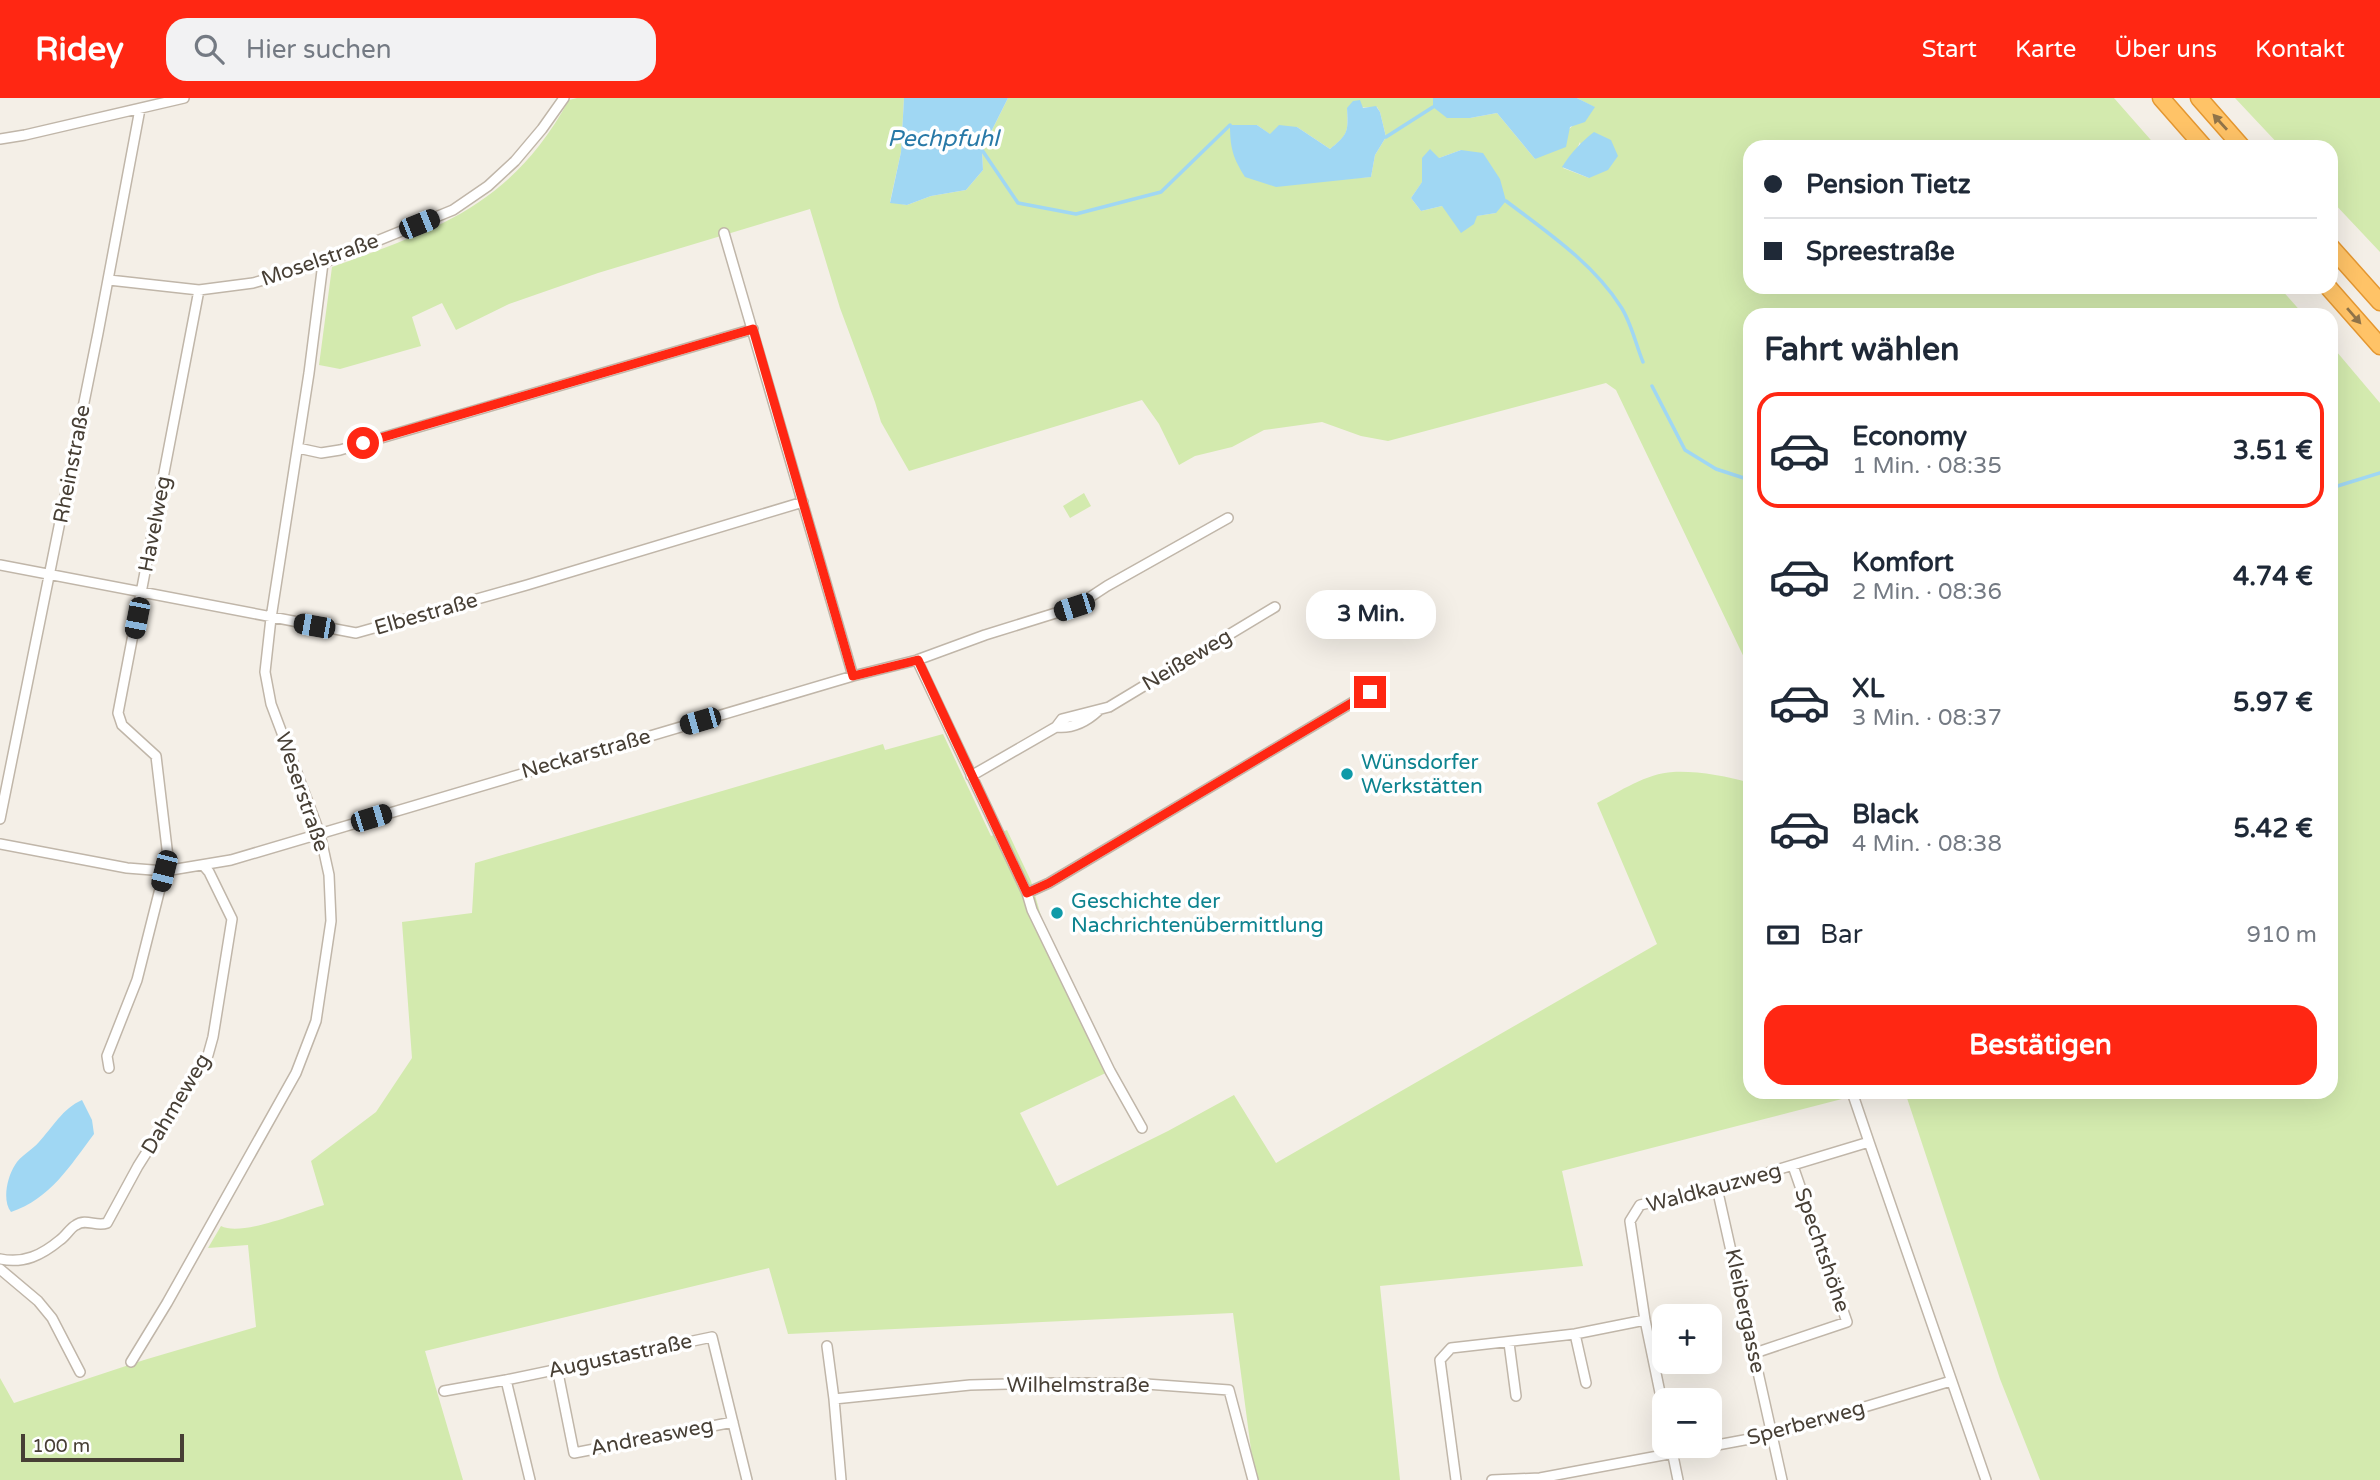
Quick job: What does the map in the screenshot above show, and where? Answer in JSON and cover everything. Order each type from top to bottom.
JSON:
[{"type":"highway","points":[[2161,98],[2198,140]]},
{"type":"highway","points":[[2199,98],[2236,140]]},
{"type":"highway","points":[[2338,255],[2380,302]]},
{"type":"highway","points":[[2334,294],[2380,346]]},
{"type":"street","points":[[0,139],[184,98]]},
{"type":"street","name":"Moselstraße","points":[[109,280],[199,290],[253,283],[323,263],[453,210],[488,186],[515,161],[564,98]]},
{"type":"street","name":"Rheinstraße","points":[[0,819],[109,280],[140,109]]},
{"type":"street","points":[[724,233],[853,676]]},
{"type":"street","name":"Weserstraße","points":[[131,1362],[174,1291],[296,1073],[316,1021],[331,921],[329,876],[320,834],[266,687],[265,671],[323,263]]},
{"type":"street","name":"Havelweg","points":[[109,1068],[107,1056],[137,980],[168,857],[156,756],[122,725],[118,713],[199,290]]},
{"type":"street","points":[[298,448],[321,453],[340,450],[753,329]]},
{"type":"street","name":"Elbestraße","points":[[0,565],[356,633],[803,502]]},
{"type":"street","name":"Neckarstraße","points":[[0,844],[127,868],[164,871],[231,860],[461,790],[853,676],[918,660],[985,635],[1074,607],[1228,518]]},
{"type":"street","name":"Neißeweg","points":[[971,776],[1056,727],[1062,719],[1109,707],[1275,607]]},
{"type":"street","points":[[918,660],[1027,893],[1032,910],[1110,1071],[1142,1128]]},
{"type":"street","points":[[1027,893],[1049,883],[1370,692]]},
{"type":"street","name":"Dahmeweg","points":[[0,1259],[25,1260],[37,1256],[60,1241],[74,1225],[84,1221],[101,1225],[107,1223],[138,1166],[208,1055],[232,919],[203,865]]},
{"type":"street","points":[[1854,1099],[1986,1480]]},
{"type":"street","name":"Waldkauzweg","points":[[1659,1388],[1645,1320],[1630,1221],[1640,1205],[1717,1188],[1869,1142]]},
{"type":"street","name":"Spechtshöhe","points":[[1755,1353],[1847,1322],[1793,1166]]},
{"type":"street","name":"Kleibergasse","points":[[1717,1188],[1782,1480]]},
{"type":"street","points":[[0,1269],[38,1301],[52,1318],[80,1373]]},
{"type":"street","points":[[1456,1480],[1440,1360],[1451,1348],[1575,1334],[1645,1320]]},
{"type":"street","points":[[1575,1334],[1586,1383]]},
{"type":"street","name":"Augustastraße","points":[[444,1391],[712,1337],[747,1480]]},
{"type":"street","points":[[1509,1343],[1516,1396]]},
{"type":"street","points":[[827,1346],[841,1480]]},
{"type":"street","name":"Andreasweg","points":[[557,1368],[574,1453],[733,1422]]},
{"type":"street","points":[[506,1380],[530,1480]]},
{"type":"street","name":"Sperberweg","points":[[1722,1442],[1771,1435],[1951,1381]]},
{"type":"street","name":"Wilhelmstraße","points":[[834,1399],[970,1385],[1054,1383],[1132,1383],[1229,1390],[1253,1480]]},
{"type":"street","name":"Sperberweg","points":[[1492,1480],[1540,1478],[1652,1453]]},
{"type":"street","points":[[1674,1458],[1678,1480]]},
{"type":"green space","points":[[577,98],[904,98],[901,152],[890,202],[907,205],[931,196],[966,190],[983,170],[982,150],[1008,98],[1433,98],[1433,107],[1470,118],[1497,113],[1535,159],[1594,107],[1577,98],[2114,98],[2151,140],[1743,140],[1743,294],[2285,294],[2298,308],[1743,308],[1743,655],[1616,390],[1606,383],[1388,441],[1361,436],[1322,422],[1264,430],[1232,447],[1195,456],[1179,465],[1159,424],[1142,400],[909,471],[881,422],[840,308],[810,209],[598,273],[509,304],[456,330],[442,303],[412,317],[421,346],[340,369],[319,365],[332,267],[406,239],[469,209],[497,189],[546,136],[569,100]],"holes":[[[1377,107],[1386,137],[1375,155],[1371,177],[1327,180],[1230,125],[1257,125],[1271,135],[1297,127],[1330,149],[1346,132],[1347,108]],[[1580,142],[1589,178],[1563,168]],[[1461,150],[1496,213],[1476,216],[1442,206],[1421,211],[1411,198],[1439,158]]]},
{"type":"green space","points":[[2235,98],[2380,98],[2380,252],[2338,207],[2338,140],[2274,140]]},
{"type":"green space","points":[[2338,353],[2380,403],[2380,1480],[2040,1480],[2000,1379],[1907,1099],[2338,1099]]},
{"type":"green space","points":[[1084,493],[1091,506],[1070,518],[1063,506]]},
{"type":"green space","points":[[943,734],[991,836],[1007,830],[1031,881],[1052,955],[1110,1071],[1020,1113],[1057,1186],[1234,1095],[1276,1163],[1657,944],[1597,803],[1643,779],[1663,773],[1712,774],[1743,781],[1743,1099],[1842,1099],[1562,1171],[1583,1266],[1380,1286],[1400,1480],[1255,1480],[1233,1313],[788,1334],[769,1268],[425,1351],[463,1480],[0,1480],[0,1378],[14,1403],[256,1327],[248,1245],[208,1248],[221,1226],[230,1229],[256,1226],[324,1205],[311,1161],[376,1112],[412,1058],[402,922],[472,913],[475,863],[883,744],[885,750]]},
{"type":"water","name":"Pechpfuhl","points":[[904,98],[1008,98],[982,150],[983,170],[966,190],[931,196],[907,205],[890,203],[901,152]]},
{"type":"water","points":[[1433,98],[1577,98],[1595,107],[1585,122],[1570,127],[1566,147],[1535,159],[1497,113],[1470,118],[1447,118],[1433,107]]},
{"type":"water","points":[[1360,100],[1363,108],[1376,106],[1386,137],[1375,155],[1371,177],[1276,187],[1245,177],[1233,152],[1230,125],[1257,125],[1270,134],[1279,125],[1297,127],[1330,149],[1346,132],[1347,108],[1353,101]]},
{"type":"water","points":[[1594,132],[1611,140],[1618,156],[1608,170],[1589,178],[1562,167],[1576,148]]},
{"type":"water","points":[[1430,149],[1439,158],[1461,150],[1483,153],[1500,179],[1506,201],[1496,213],[1477,216],[1474,224],[1461,233],[1442,206],[1421,211],[1411,198],[1422,182],[1422,158]]},
{"type":"water","points":[[82,1100],[92,1120],[94,1134],[48,1190],[37,1199],[11,1212],[7,1202],[7,1189],[15,1165],[63,1113]]},
{"type":"waterway","points":[[1386,137],[1433,107]]},
{"type":"waterway","points":[[982,150],[1018,203],[1076,214],[1161,192],[1230,125]]},
{"type":"waterway","points":[[1506,201],[1568,249],[1610,291],[1628,320],[1643,362]]},
{"type":"waterway","points":[[1652,386],[1685,450],[1716,469],[1743,478]]},
{"type":"waterway","points":[[2338,486],[2380,473]]},
{"type":"place","name":"Wünsdorfer Werkstätten","points":[[1347,774]]},
{"type":"place","name":"Geschichte der Nachrichtenübermittlung","points":[[1057,913]]},
{"type":"route","points":[[363,443],[753,329],[853,676],[918,660],[1027,893],[1049,883],[1370,692]]}]
